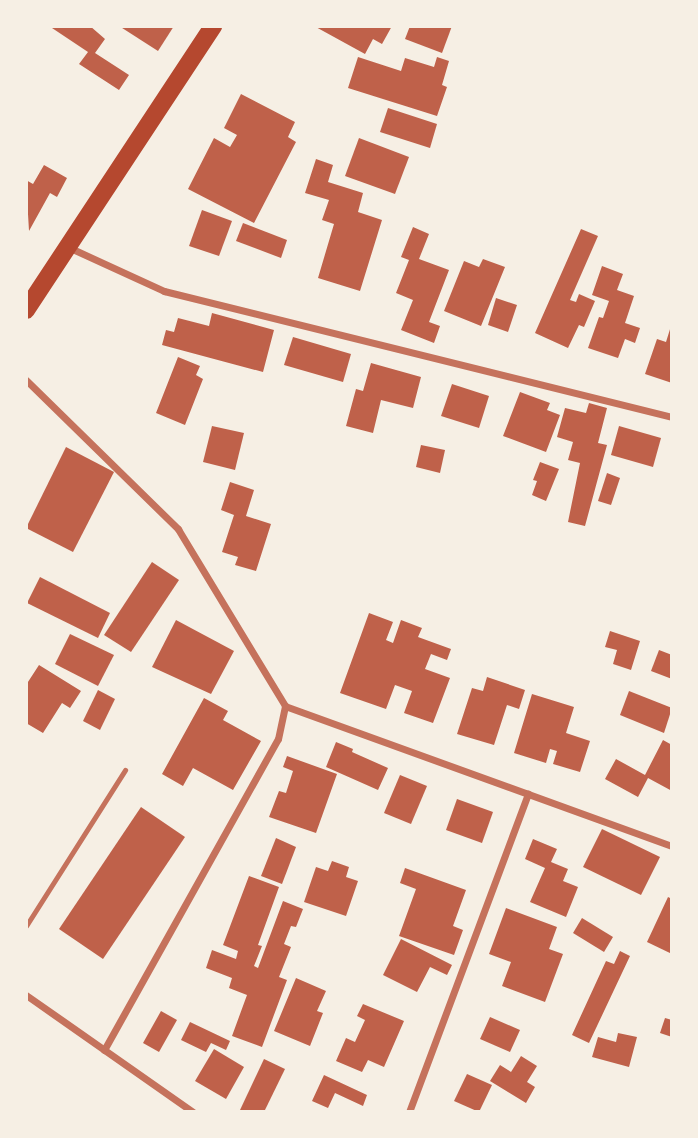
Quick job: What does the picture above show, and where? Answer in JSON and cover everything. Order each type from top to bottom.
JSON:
[{"type":"main road","points":[[26,310],[213,26]]},
{"type":"street","points":[[68,247],[164,291],[672,417]]},
{"type":"street","points":[[26,380],[178,528],[285,706],[672,846]]},
{"type":"street","points":[[104,1050],[278,739],[285,706]]},
{"type":"street","points":[[409,1112],[528,794]]},
{"type":"street","points":[[26,995],[193,1112]]},
{"type":"lane","points":[[26,926],[125,771]]},
{"type":"building","points":[[49,26],[90,26],[105,39],[95,53],[129,75],[119,90],[79,64],[88,52]]},
{"type":"building","points":[[119,26],[174,26],[158,51]]},
{"type":"building","points":[[314,26],[392,26],[382,44],[373,39],[365,54]]},
{"type":"building","points":[[410,26],[452,26],[442,53],[405,39]]},
{"type":"building","points":[[358,57],[401,71],[405,58],[434,67],[437,57],[449,61],[442,85],[447,87],[437,116],[348,88]]},
{"type":"building","points":[[241,94],[295,122],[288,137],[296,142],[254,223],[188,189],[214,138],[230,147],[237,135],[224,128]]},
{"type":"building","points":[[388,108],[437,124],[430,148],[380,132]]},
{"type":"building","points":[[359,138],[409,157],[395,194],[345,176]]},
{"type":"building","points":[[316,159],[333,165],[328,182],[363,193],[358,212],[382,220],[360,291],[318,278],[334,224],[322,220],[329,200],[305,193]]},
{"type":"building","points":[[44,165],[67,178],[57,197],[50,193],[29,231],[26,180],[33,184]]},
{"type":"building","points":[[202,210],[232,221],[219,256],[189,246]]},
{"type":"building","points":[[243,223],[287,240],[281,258],[236,241]]},
{"type":"building","points":[[413,227],[429,234],[419,259],[449,270],[429,322],[440,326],[434,343],[401,330],[413,300],[396,293],[409,260],[401,257]]},
{"type":"building","points":[[581,229],[598,236],[570,300],[576,302],[579,294],[595,301],[584,327],[579,325],[568,348],[535,333]]},
{"type":"building","points":[[483,259],[505,267],[481,326],[444,311],[464,261],[479,267]]},
{"type":"building","points":[[602,266],[623,274],[617,290],[634,296],[625,323],[640,328],[635,343],[625,339],[618,358],[588,348],[599,317],[603,318],[609,301],[592,295]]},
{"type":"building","points":[[496,298],[517,305],[508,332],[488,325]]},
{"type":"building","points":[[212,313],[274,330],[263,372],[162,345],[166,330],[174,332],[178,318],[209,326]]},
{"type":"building","points":[[671,326],[672,383],[645,374],[657,339],[666,342]]},
{"type":"building","points":[[293,337],[351,354],[343,382],[284,365]]},
{"type":"building","points":[[178,357],[200,366],[196,375],[203,379],[185,425],[156,413]]},
{"type":"building","points":[[371,363],[421,377],[413,408],[381,400],[373,433],[346,426],[356,389],[363,391]]},
{"type":"building","points":[[452,384],[489,396],[479,428],[441,416]]},
{"type":"building","points":[[520,392],[550,403],[547,410],[560,415],[546,452],[503,436]]},
{"type":"building","points":[[589,403],[607,408],[598,443],[607,445],[585,526],[568,522],[580,463],[568,460],[573,442],[557,437],[565,408],[586,413]]},
{"type":"building","points":[[212,426],[244,433],[235,470],[203,462]]},
{"type":"building","points":[[619,426],[661,438],[653,467],[611,455]]},
{"type":"building","points":[[421,445],[445,450],[440,473],[416,467]]},
{"type":"building","points":[[66,447],[114,472],[73,552],[26,528]]},
{"type":"building","points":[[540,462],[559,469],[546,501],[532,495],[537,481],[533,480]]},
{"type":"building","points":[[607,473],[620,478],[611,505],[598,501]]},
{"type":"building","points":[[230,482],[254,490],[246,516],[271,524],[256,571],[235,565],[238,557],[222,552],[234,515],[221,510]]},
{"type":"building","points":[[152,562],[179,580],[131,652],[104,635]]},
{"type":"building","points":[[40,577],[110,613],[98,638],[27,603]]},
{"type":"building","points":[[369,613],[393,622],[386,640],[393,643],[401,620],[422,628],[418,637],[451,649],[447,660],[431,654],[425,669],[450,678],[433,723],[404,713],[412,691],[395,685],[386,709],[340,693]]},
{"type":"building","points":[[176,620],[234,651],[211,694],[152,667]]},
{"type":"building","points":[[610,631],[640,641],[631,670],[613,664],[617,650],[605,647]]},
{"type":"building","points":[[70,634],[114,655],[98,686],[55,664]]},
{"type":"building","points":[[659,650],[672,655],[672,679],[651,671]]},
{"type":"building","points":[[39,665],[81,691],[70,708],[62,703],[43,733],[26,723],[26,685]]},
{"type":"building","points":[[487,677],[525,690],[519,709],[507,705],[494,745],[457,734],[472,688],[483,691]]},
{"type":"building","points":[[98,690],[115,699],[100,730],[83,721]]},
{"type":"building","points":[[629,691],[672,708],[664,733],[620,715]]},
{"type":"building","points":[[532,694],[574,707],[566,733],[590,741],[580,772],[553,764],[557,751],[550,749],[546,763],[514,753]]},
{"type":"building","points":[[204,698],[228,711],[223,720],[261,741],[233,790],[193,768],[183,786],[162,774]]},
{"type":"building","points":[[663,740],[672,745],[672,791],[648,778],[638,797],[605,779],[616,759],[645,775]]},
{"type":"building","points":[[336,742],[388,768],[378,790],[326,767]]},
{"type":"building","points":[[287,756],[337,774],[316,833],[269,817],[279,791],[286,793],[293,771],[283,767]]},
{"type":"building","points":[[400,775],[427,786],[411,824],[384,813]]},
{"type":"building","points":[[457,799],[493,812],[482,843],[446,830]]},
{"type":"building","points":[[141,807],[185,837],[103,959],[59,929]]},
{"type":"building","points":[[602,829],[660,857],[641,895],[583,867]]},
{"type":"building","points":[[276,838],[296,847],[282,884],[261,876]]},
{"type":"building","points":[[533,839],[557,849],[551,862],[568,869],[563,881],[578,887],[566,917],[530,902],[545,868],[525,859]]},
{"type":"building","points":[[332,861],[349,867],[346,877],[358,881],[346,916],[304,902],[316,867],[328,871]]},
{"type":"building","points":[[405,868],[466,890],[453,926],[463,930],[454,955],[399,936],[416,889],[400,883]]},
{"type":"building","points":[[249,876],[279,887],[258,945],[262,946],[254,966],[258,968],[283,901],[303,909],[296,927],[291,926],[284,944],[291,947],[279,977],[287,980],[262,1047],[232,1036],[247,995],[229,988],[232,978],[206,968],[212,950],[236,959],[238,951],[223,945]]},
{"type":"building","points":[[668,897],[672,899],[672,954],[647,942]]},
{"type":"building","points":[[506,908],[557,927],[549,949],[563,954],[545,1002],[502,986],[511,962],[489,954]]},
{"type":"building","points":[[582,918],[613,937],[604,952],[573,933]]},
{"type":"building","points":[[401,939],[452,965],[447,975],[430,967],[417,992],[383,975]]},
{"type":"building","points":[[620,951],[630,956],[589,1043],[572,1035],[606,961],[614,964]]},
{"type":"building","points":[[296,978],[326,991],[317,1011],[323,1013],[310,1046],[274,1031]]},
{"type":"building","points":[[363,1004],[404,1021],[384,1067],[368,1060],[362,1072],[336,1061],[346,1038],[355,1042],[365,1020],[357,1016]]},
{"type":"building","points":[[161,1011],[177,1020],[159,1052],[143,1043]]},
{"type":"building","points":[[490,1017],[520,1030],[510,1052],[480,1039]]},
{"type":"building","points":[[665,1018],[672,1020],[672,1037],[660,1033]]},
{"type":"building","points":[[190,1022],[230,1041],[226,1050],[211,1043],[206,1052],[181,1040]]},
{"type":"building","points":[[618,1033],[637,1037],[629,1067],[592,1057],[598,1037],[616,1042]]},
{"type":"building","points":[[214,1049],[244,1067],[226,1099],[195,1081]]},
{"type":"building","points":[[521,1056],[537,1066],[527,1082],[535,1087],[526,1103],[490,1081],[500,1065],[511,1072]]},
{"type":"building","points":[[264,1059],[285,1069],[264,1112],[243,1112],[240,1110]]},
{"type":"building","points":[[467,1074],[492,1085],[479,1112],[454,1101]]},
{"type":"building","points":[[324,1075],[367,1095],[363,1106],[335,1093],[328,1108],[312,1101]]}]
